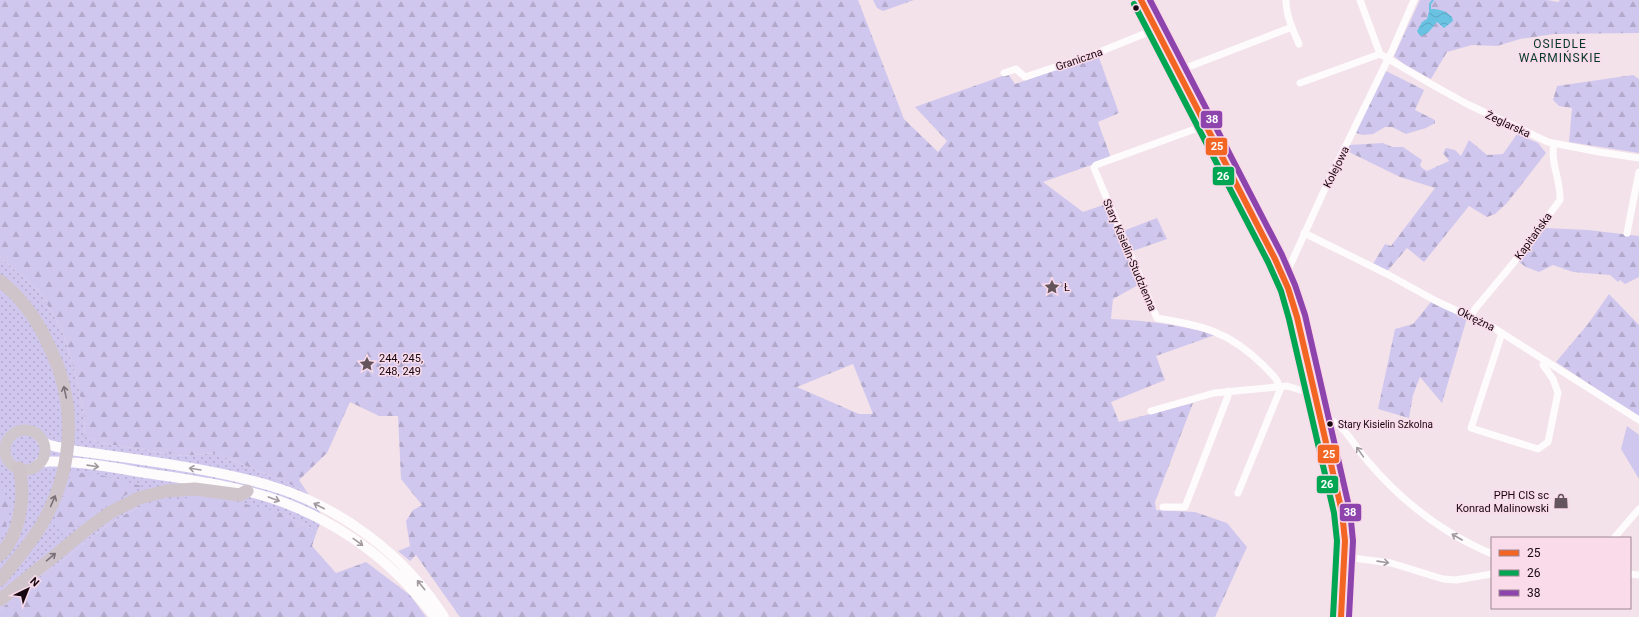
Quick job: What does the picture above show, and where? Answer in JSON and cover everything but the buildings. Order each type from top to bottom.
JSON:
[{"type":"highway","points":[[0,281],[14,293],[32,315],[54,355],[61,375],[66,401],[69,430],[67,454],[61,479],[53,501],[40,527],[0,580]]},
{"type":"highway","points":[[0,555],[10,544],[17,525],[21,483],[19,468]]},
{"type":"highway","points":[[0,600],[90,527],[111,512],[139,498],[166,491],[195,488],[240,496],[247,492]]},
{"type":"main road","points":[[435,617],[415,592],[397,573],[375,554],[347,535],[302,511],[268,497],[247,492],[197,481],[133,471],[56,461],[40,462],[30,468],[19,468],[13,466],[3,455],[5,448],[5,437],[18,431],[28,430],[36,434],[42,441],[49,445],[71,450],[237,477],[272,487],[309,501],[343,518],[382,546],[412,574],[444,617]]},
{"type":"main road","points":[[40,462],[44,454],[42,441]]},
{"type":"street","points":[[1141,0],[1282,273],[1293,301],[1342,512],[1345,540],[1341,617]]},
{"type":"street","points":[[1286,0],[1286,10],[1299,44]]},
{"type":"street","points":[[1300,83],[1380,54],[1360,0]]},
{"type":"street","name":"Kolejowa","points":[[1282,273],[1288,270],[1414,0]]},
{"type":"street","points":[[1178,71],[1292,27]]},
{"type":"street","name":"Graniczna","points":[[1004,73],[1016,69],[1025,77],[1097,53],[1156,29]]},
{"type":"street","name":"Żeglarska","points":[[1380,54],[1467,104],[1535,137],[1554,144],[1639,158]]},
{"type":"street","name":"Stary Kisielin-Studzienna","points":[[1206,125],[1096,165],[1094,168],[1156,318],[1200,326],[1222,334],[1249,351],[1279,381],[1280,386]]},
{"type":"street","name":"Kapitańska","points":[[1471,316],[1560,200],[1560,192],[1552,153],[1554,144]]},
{"type":"street","points":[[1627,233],[1639,172]]},
{"type":"street","name":"Okrężna","points":[[1304,233],[1502,333],[1639,420]]},
{"type":"street","points":[[1502,333],[1471,428],[1538,449],[1548,442],[1558,393],[1553,379],[1543,366],[1545,361]]},
{"type":"street","points":[[1151,411],[1210,394],[1228,391],[1280,386],[1292,387],[1307,392],[1315,391]]},
{"type":"street","points":[[1238,493],[1280,390],[1280,386]]},
{"type":"street","points":[[1163,506],[1185,507],[1228,396],[1228,391]]},
{"type":"street","points":[[1321,419],[1325,418],[1333,421],[1348,434],[1364,458],[1410,505],[1460,538],[1491,554]]},
{"type":"street","points":[[1615,537],[1639,509]]},
{"type":"street","points":[[1344,557],[1391,563],[1443,579],[1456,580],[1491,574]]},
{"type":"green space","points":[[0,0],[858,0],[904,119],[938,152],[947,141],[915,107],[1008,74],[1015,84],[1098,55],[1119,113],[1098,122],[1111,158],[1043,182],[1083,212],[1106,204],[1123,231],[1157,218],[1167,239],[1127,253],[1140,284],[1113,299],[1111,319],[1164,324],[1189,328],[1215,335],[1156,356],[1165,380],[1111,402],[1119,422],[1193,403],[1155,502],[1156,510],[1195,512],[1227,523],[1247,547],[1215,617],[460,617],[416,555],[410,561],[398,551],[410,546],[406,521],[413,510],[422,505],[401,479],[398,416],[379,416],[350,402],[327,453],[299,480],[307,492],[215,453],[183,456],[101,443],[84,436],[85,419],[76,376],[63,332],[40,292],[0,257]],"holes":[[[853,364],[873,414],[859,414],[797,387]]]},
{"type":"green space","points":[[873,0],[914,0],[883,11],[877,8]]},
{"type":"green space","points":[[1420,0],[1547,0],[1558,2],[1560,0],[1639,0],[1639,33],[1554,34],[1520,39],[1497,46],[1472,45],[1447,52],[1431,79],[1405,65],[1394,56]]},
{"type":"green space","points":[[1384,70],[1424,90],[1415,110],[1435,120],[1435,123],[1426,128],[1406,134],[1392,127],[1385,127],[1373,134],[1363,135],[1353,132]]},
{"type":"green space","points":[[1633,75],[1639,79],[1639,153],[1569,142],[1572,108],[1559,106],[1553,100],[1557,86]]},
{"type":"green space","points":[[1517,134],[1538,143],[1546,153],[1507,203],[1495,214],[1487,217],[1469,206],[1424,262],[1407,248],[1384,275],[1370,269],[1385,244],[1391,246],[1435,188],[1400,177],[1347,151],[1349,145],[1383,143],[1392,147],[1403,147],[1422,160],[1420,165],[1427,171],[1449,161],[1443,153],[1446,148],[1455,150],[1461,156],[1469,140],[1487,155],[1503,154]]},
{"type":"green space","points":[[1546,228],[1588,230],[1639,236],[1639,277],[1625,284],[1620,280],[1618,282],[1610,275],[1573,272],[1553,265],[1539,272],[1526,267],[1515,259]]},
{"type":"green space","points":[[0,257],[40,292],[63,332],[76,376],[85,419],[84,436],[101,443],[183,456],[215,453],[307,492],[323,517],[317,531],[279,512],[141,505],[106,526],[31,583],[0,610]]},
{"type":"green space","points":[[1609,294],[1639,325],[1639,417],[1556,362],[1588,324]]},
{"type":"green space","points":[[1431,302],[1467,318],[1442,403],[1420,377],[1413,395],[1409,418],[1378,409],[1395,329],[1413,324]]},
{"type":"green space","points":[[1627,426],[1639,435],[1639,479],[1621,449]]},
{"type":"green space","points":[[72,472],[97,474],[142,486],[101,509],[65,536],[58,529],[55,520],[59,504]]},
{"type":"green space","points":[[0,486],[11,504],[4,534],[0,539]]},
{"type":"green space","points":[[208,495],[279,512],[317,531],[312,546],[336,573],[366,562],[410,595],[426,617],[0,617],[0,610],[31,583],[106,526],[141,505]]},
{"type":"water","points":[[1431,9],[1440,10],[1447,13],[1452,17],[1453,21],[1444,28],[1437,22],[1428,32],[1420,36],[1417,31],[1422,22],[1427,19]]},
{"type":"waterway","points":[[1430,11],[1430,4],[1433,0]]},
{"type":"transit line","name":"25","points":[[1141,0],[1275,259],[1288,288],[1297,317],[1342,512],[1345,541],[1341,617]]},
{"type":"transit line","name":"38","points":[[1150,0],[1282,255],[1295,285],[1305,315],[1350,511],[1353,541],[1349,617]]},
{"type":"transit line","name":"26","points":[[1134,4],[1268,262],[1281,291],[1289,319],[1334,513],[1337,541],[1333,617]]},
{"type":"place","name":"Ł","points":[[1052,287]]},
{"type":"place","name":"244, 245, 248, 249","points":[[367,364]]},
{"type":"place","name":"Stary Kisielin Szkolna","points":[[1330,424]]},
{"type":"place","name":"PPH CIS sc Konrad Malinowski","points":[[1561,501]]},
{"type":"district","name":"OSIEDLE WARMIŃSKIE","points":[[1560,51]]}]
